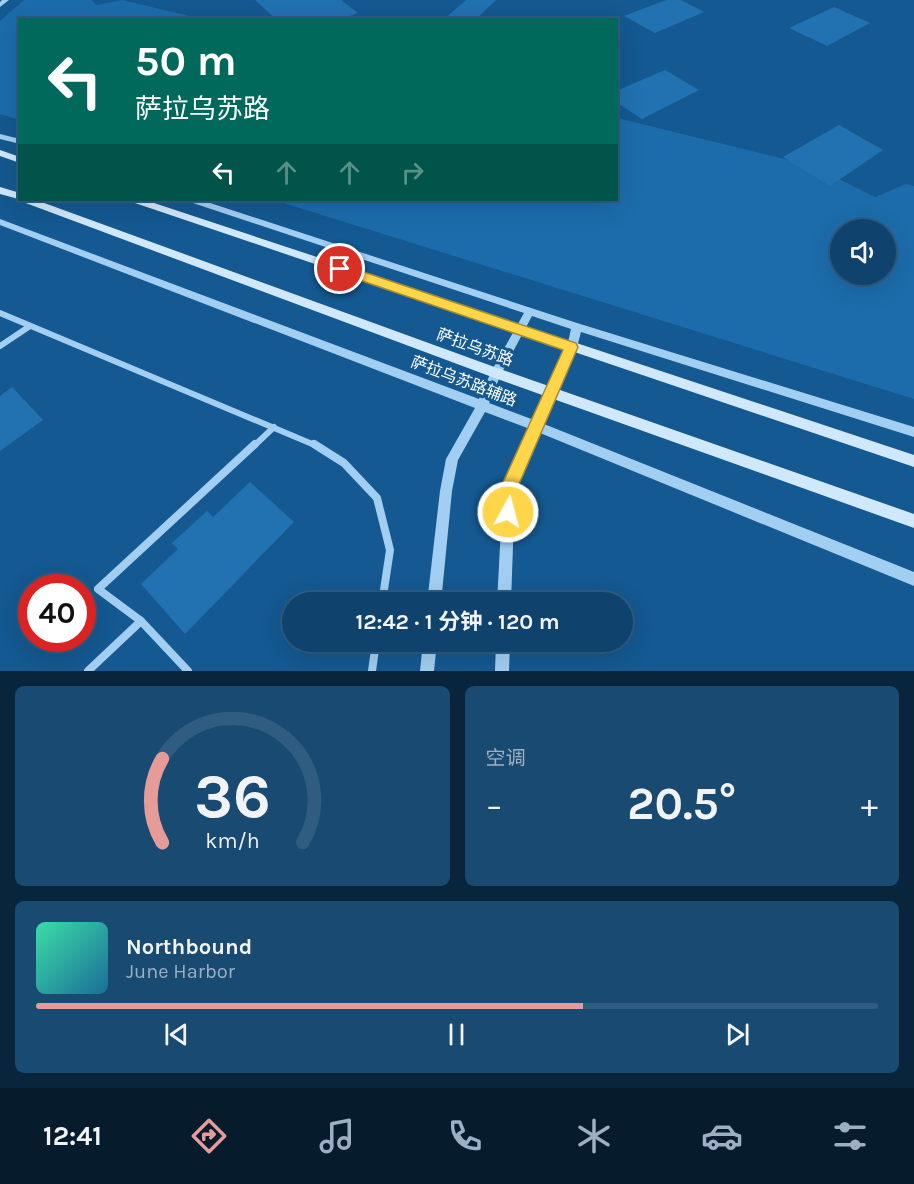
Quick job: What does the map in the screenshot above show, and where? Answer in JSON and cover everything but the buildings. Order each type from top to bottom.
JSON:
[{"type":"main road","points":[[0,153],[18,159]]},
{"type":"main road","points":[[0,190],[18,196]]},
{"type":"main road","name":"萨拉乌苏路","points":[[30,201],[496,373],[914,522]]},
{"type":"main road","name":"萨拉乌苏路","points":[[139,201],[914,461]]},
{"type":"street","points":[[0,5],[6,0]]},
{"type":"street","points":[[0,136],[18,141]]},
{"type":"street","points":[[196,201],[578,327],[914,432]]},
{"type":"street","name":"萨拉乌苏路辅路","points":[[0,222],[536,426],[914,579]]},
{"type":"street","points":[[435,592],[446,491],[452,459],[482,406],[496,373],[530,311]]},
{"type":"street","points":[[0,313],[314,444],[344,463],[377,498],[390,549],[384,592]]},
{"type":"street","points":[[0,346],[30,326]]},
{"type":"street","points":[[504,592],[508,489],[572,347],[578,327]]},
{"type":"street","points":[[188,671],[141,621],[98,589],[274,427]]},
{"type":"street","points":[[88,671],[141,621]]},
{"type":"street","points":[[372,671],[375,652]]},
{"type":"street","points":[[427,671],[429,652]]},
{"type":"street","points":[[501,671],[502,652]]},
{"type":"shaded area","points":[[24,0],[91,0],[97,5],[122,0],[198,18],[18,18],[18,120],[0,114],[0,21]]},
{"type":"shaded area","points":[[618,118],[813,166],[875,197],[906,184],[914,186],[914,399],[277,201],[618,201]]},
{"type":"route","points":[[340,269],[572,347],[508,489],[508,512]]}]
